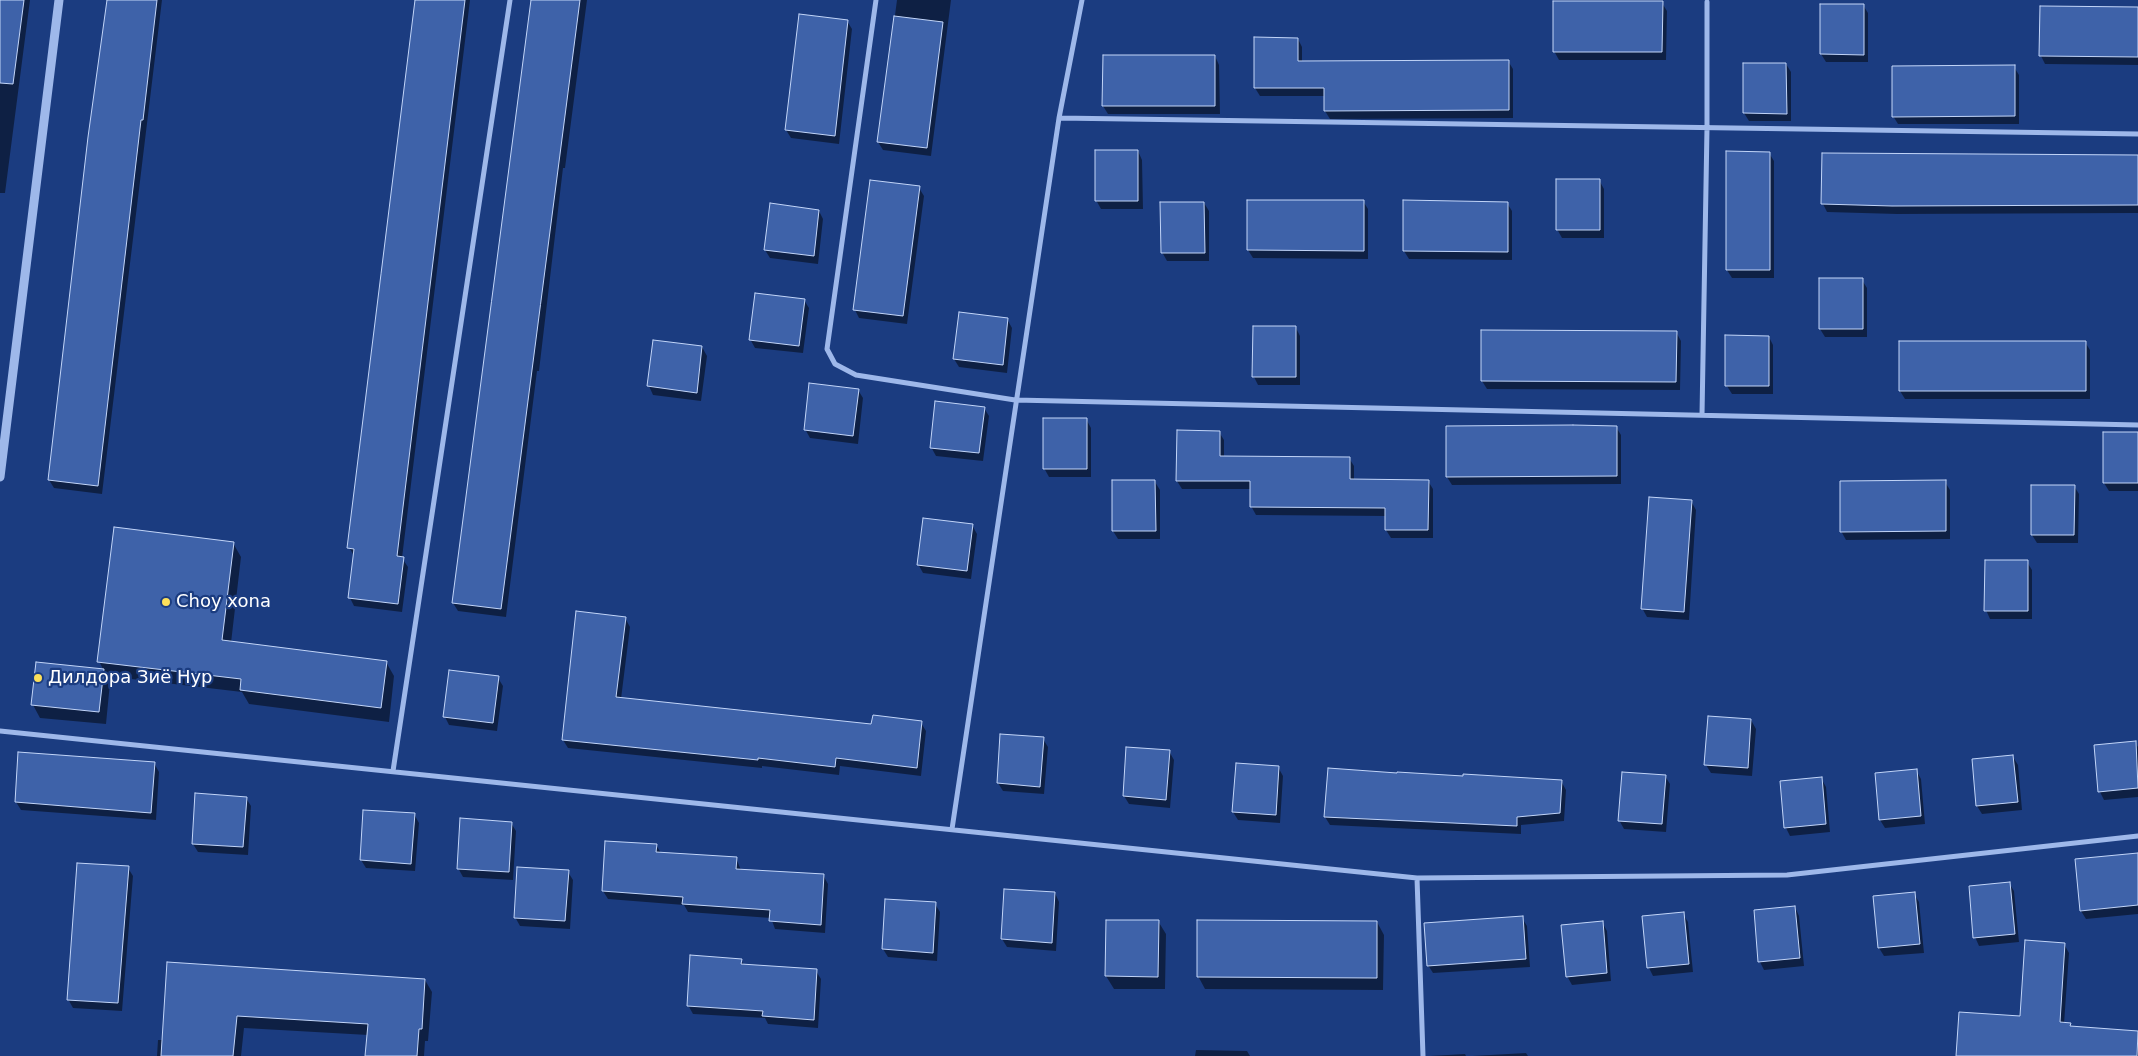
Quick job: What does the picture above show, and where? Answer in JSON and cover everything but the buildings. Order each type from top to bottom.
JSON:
[{"type":"street","points":[[0,477],[60,0]]},
{"type":"street","points":[[393,771],[510,0]]},
{"type":"street","points":[[876,0],[827,349],[835,364],[856,375],[1015,400],[2138,425]]},
{"type":"street","points":[[952,829],[1015,400],[1059,118],[1082,0]]},
{"type":"street","points":[[1702,415],[1707,128],[1707,2]]},
{"type":"street","points":[[1059,118],[2138,134]]},
{"type":"street","points":[[0,730],[1417,878],[1787,875],[2138,836]]},
{"type":"street","points":[[1417,878],[1423,1056]]},
{"type":"place","name":"Choy xona","points":[[166,602]]},
{"type":"place","name":"Дилдора Зиё Нур","points":[[38,678]]}]
